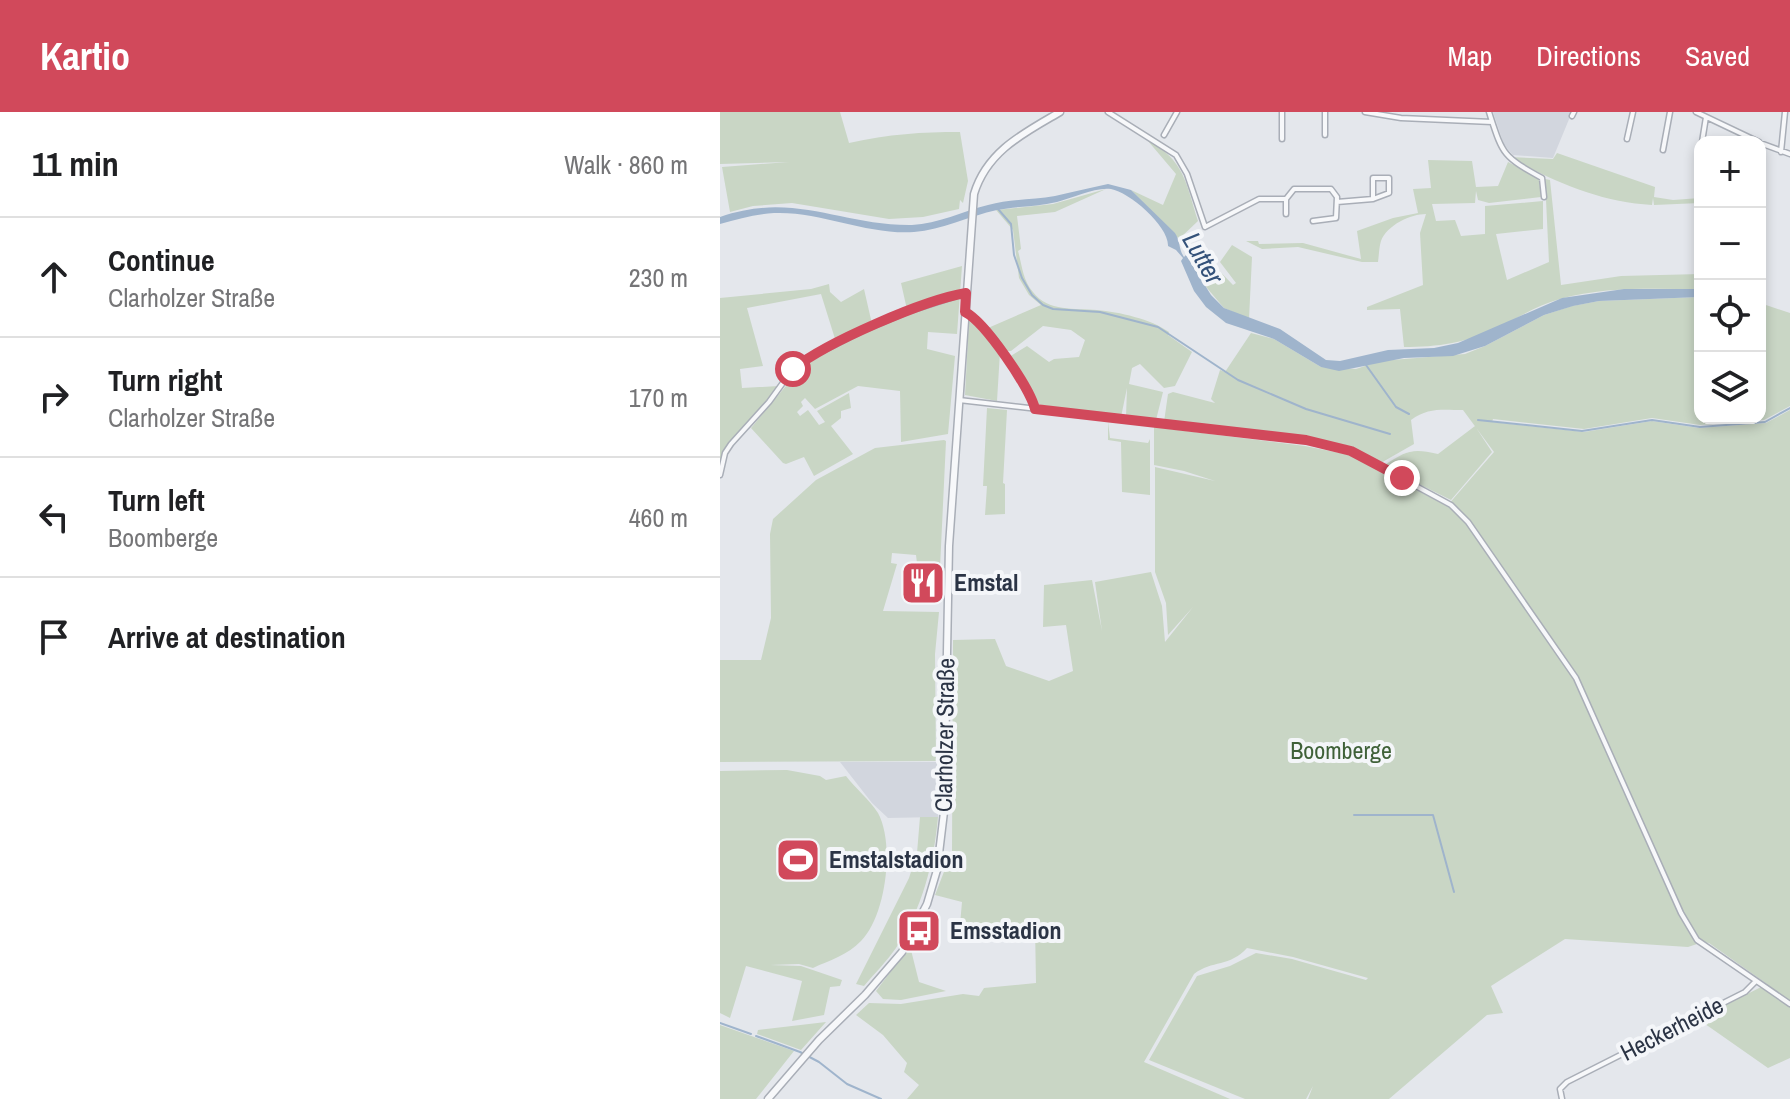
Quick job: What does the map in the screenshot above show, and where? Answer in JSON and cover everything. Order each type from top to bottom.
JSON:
[{"type":"street","name":"Clarholzer Straße","points":[[768,1099],[802,1058],[865,995],[902,952],[927,904],[937,870],[944,812],[949,561],[972,205],[982,172],[997,153],[1060,112]]},
{"type":"street","points":[[1108,112],[1176,155],[1187,174],[1205,227],[1259,199],[1286,199]]},
{"type":"street","points":[[1164,135],[1177,112]]},
{"type":"street","points":[[1282,112],[1282,139]]},
{"type":"street","points":[[1325,112],[1325,135]]},
{"type":"street","points":[[1365,112],[1492,122]]},
{"type":"street","points":[[1489,112],[1500,148],[1509,160],[1542,178],[1544,197]]},
{"type":"street","points":[[1627,139],[1633,112]]},
{"type":"street","points":[[1663,150],[1670,112]]},
{"type":"street","points":[[1696,112],[1746,136]]},
{"type":"street","points":[[1781,152],[1785,112]]},
{"type":"street","points":[[1703,136],[1706,116]]},
{"type":"street","points":[[1766,145],[1790,154]]},
{"type":"street","points":[[1337,202],[1373,199],[1389,193],[1389,178],[1373,178],[1373,199]]},
{"type":"street","points":[[1286,214],[1286,199],[1294,189],[1331,189],[1337,197],[1334,220],[1313,221]]},
{"type":"street","points":[[720,475],[725,453],[731,444],[769,402],[793,369],[805,360],[878,324],[966,293]]},
{"type":"street","points":[[965,312],[973,316],[1006,356],[1035,409]]},
{"type":"street","points":[[959,400],[1306,440],[1351,451],[1451,505],[1468,522],[1576,678],[1693,935],[1790,1004]]},
{"type":"street","name":"Heckerheide","points":[[1562,1099],[1560,1089],[1567,1082],[1745,992],[1756,981]]},
{"type":"shaded area","points":[[1493,112],[1572,112],[1553,158],[1513,155],[1504,145]]},
{"type":"shaded area","points":[[840,762],[937,762],[938,817],[888,818]]},
{"type":"green space","points":[[720,112],[840,112],[849,143],[905,134],[960,132],[968,181],[963,203],[960,200],[959,209],[923,217],[889,219],[792,203],[753,206],[730,212],[722,167],[789,162],[720,164]]},
{"type":"green space","points":[[1148,141],[1170,156],[1177,165],[1198,221],[1179,239],[1131,190],[1163,205],[1176,174]]},
{"type":"green space","points":[[1557,153],[1655,187],[1654,197],[1694,198],[1694,203],[1654,205],[1653,198],[1652,205],[1615,200],[1560,182],[1509,157],[1553,159]]},
{"type":"green space","points":[[1428,160],[1472,161],[1476,187],[1498,186],[1508,162],[1539,178],[1541,197],[1489,203],[1478,200],[1476,191],[1475,203],[1432,204],[1436,221],[1455,220],[1461,236],[1485,234],[1485,206],[1543,201],[1543,229],[1496,234],[1507,280],[1549,262],[1545,179],[1550,180],[1561,285],[1621,276],[1694,274],[1694,289],[1629,289],[1577,295],[1544,304],[1476,337],[1440,345],[1404,347],[1400,309],[1367,310],[1367,307],[1423,285],[1420,233],[1426,214],[1407,218],[1388,230],[1381,241],[1378,262],[1362,262],[1298,247],[1262,249],[1246,241],[1258,241],[1259,244],[1303,243],[1361,259],[1357,231],[1418,213],[1413,189],[1431,188]]},
{"type":"green space","points":[[1106,189],[1055,212],[1017,216],[1021,249],[1018,251],[1027,283],[1046,303],[1062,308],[1115,312],[1144,320],[1162,327],[1192,352],[1175,386],[1164,388],[1140,364],[1132,368],[1129,384],[1163,392],[1156,420],[1126,417],[1127,388],[1121,417],[1036,404],[1009,357],[1027,346],[1049,362],[1079,357],[1085,340],[1071,330],[1043,326],[1007,351],[988,328],[1041,305],[1029,295],[1019,278],[1013,230],[996,210],[1053,204]]},
{"type":"green space","points":[[1232,245],[1252,257],[1249,319],[1224,308],[1201,281],[1208,273],[1204,269],[1210,261],[1233,285],[1236,283],[1220,262]]},
{"type":"green space","points":[[962,266],[957,334],[928,332],[927,349],[955,356],[948,434],[901,442],[900,391],[858,386],[815,409],[805,398],[797,412],[800,416],[808,410],[819,425],[825,422],[817,411],[849,393],[851,408],[841,411],[841,418],[831,426],[853,454],[814,476],[804,457],[783,463],[751,428],[805,363],[874,327],[908,314],[901,283]]},
{"type":"green space","points":[[829,284],[830,292],[841,302],[864,289],[872,324],[836,342],[821,294],[747,308],[763,366],[740,369],[742,388],[779,386],[730,443],[720,460],[720,298],[811,289]]},
{"type":"green space","name":"Boomberge","points":[[1694,297],[1694,424],[1713,424],[1700,425],[1652,418],[1584,429],[1493,419],[1492,422],[1584,432],[1652,421],[1699,428],[1766,424],[1790,410],[1790,1058],[1768,1068],[1698,1019],[1767,984],[1709,943],[1688,947],[1565,939],[1491,986],[1503,1013],[1487,1015],[1389,1099],[1308,1099],[1313,1086],[1306,1099],[1245,1099],[1149,1060],[1197,976],[1230,966],[1256,953],[1368,978],[1293,957],[1247,948],[1228,961],[1194,974],[1144,1062],[1230,1099],[907,1099],[919,1085],[904,1072],[907,1063],[883,1035],[856,1015],[869,1003],[901,1004],[963,994],[979,996],[984,988],[1036,983],[1035,926],[959,936],[962,902],[935,895],[952,851],[953,640],[995,639],[1006,666],[1049,681],[1073,671],[1066,625],[1043,627],[1044,585],[1092,580],[1102,631],[1095,582],[1151,572],[1162,606],[1165,642],[1193,607],[1168,635],[1166,603],[1155,572],[1155,467],[1215,481],[1154,465],[1154,427],[1305,446],[1350,455],[1447,506],[1494,452],[1463,410],[1436,410],[1417,416],[1411,420],[1414,444],[1379,464],[1352,448],[1305,438],[1164,422],[1168,394],[1173,392],[1215,403],[1211,399],[1220,370],[1225,372],[1251,333],[1274,339],[1321,367],[1356,369],[1380,361],[1465,354],[1544,315],[1599,301]]},
{"type":"green space","name":"Boomberge","points":[[1766,305],[1790,313],[1790,406],[1766,419]]},
{"type":"green space","points":[[969,319],[1000,352],[997,401],[965,395]]},
{"type":"green space","points":[[987,408],[1007,410],[1003,483],[1005,514],[985,515],[987,486],[983,486]]},
{"type":"green space","points":[[1108,422],[1110,438],[1148,443],[1150,439],[1150,495],[1122,492],[1121,442],[1108,440]]},
{"type":"green space","points":[[1475,426],[1492,452],[1451,500],[1383,466],[1409,452],[1438,454]]},
{"type":"green space","points":[[944,440],[940,568],[917,563],[916,555],[892,553],[891,563],[897,564],[883,611],[939,612],[935,654],[936,761],[720,762],[720,660],[761,660],[771,618],[770,534],[773,519],[816,480],[875,448]]},
{"type":"green space","name":"Emstalstadion","points":[[787,770],[826,780],[846,776],[875,808],[886,843],[882,898],[870,930],[845,954],[813,968],[799,964],[770,965],[801,966],[842,980],[840,986],[830,987],[824,1015],[792,1021],[802,981],[746,966],[730,1018],[720,1013],[720,771]]},
{"type":"green space","points":[[920,817],[938,817],[930,868],[920,902],[892,953],[864,986],[856,984],[909,878],[917,853]]},
{"type":"green space","points":[[910,946],[919,982],[946,991],[901,1000],[883,999],[876,991]]},
{"type":"green space","points":[[826,1022],[801,1050],[757,1034],[758,1030]]},
{"type":"green space","points":[[720,1025],[794,1051],[756,1099],[720,1099]]},
{"type":"water","points":[[1108,184],[1131,190],[1175,233],[1184,257],[1186,255],[1211,295],[1224,308],[1280,329],[1326,360],[1340,361],[1388,350],[1434,348],[1458,343],[1562,298],[1624,289],[1694,289],[1694,297],[1599,301],[1573,306],[1544,315],[1485,346],[1453,356],[1404,358],[1339,371],[1321,367],[1274,339],[1226,323],[1206,307],[1194,291],[1181,261],[1183,258],[1168,246],[1167,238],[1155,220],[1128,196],[1111,189],[1091,191],[1049,204],[997,210],[935,229],[914,232],[878,230],[792,213],[760,214],[720,224],[720,217],[772,207],[795,208],[862,221],[912,225],[941,220],[996,203],[1055,196]]},
{"type":"waterway","points":[[998,209],[1011,224],[1014,255],[1022,278],[1032,295],[1043,305],[1053,309],[1100,312],[1158,327],[1238,380],[1306,409],[1390,434]]},
{"type":"waterway","points":[[1366,365],[1396,407],[1409,414]]},
{"type":"waterway","points":[[1478,420],[1582,431],[1652,420],[1700,427],[1765,422],[1790,408]]},
{"type":"waterway","points":[[1354,815],[1433,815],[1454,892]]},
{"type":"waterway","points":[[720,1023],[751,1034]]},
{"type":"waterway","points":[[756,1036],[800,1052],[819,1062],[847,1084],[881,1099]]},
{"type":"place","name":"Emstal","points":[[923,583]]},
{"type":"place","name":"Emstalstadion","points":[[798,860]]},
{"type":"place","name":"Emsstadion","points":[[919,931]]},
{"type":"route","points":[[793,369],[864,330],[966,293],[965,312],[973,316],[1006,356],[1035,409],[1306,440],[1351,451],[1402,478]]},
{"type":"water label","name":"Lutter","points":[[1203,258]]}]
